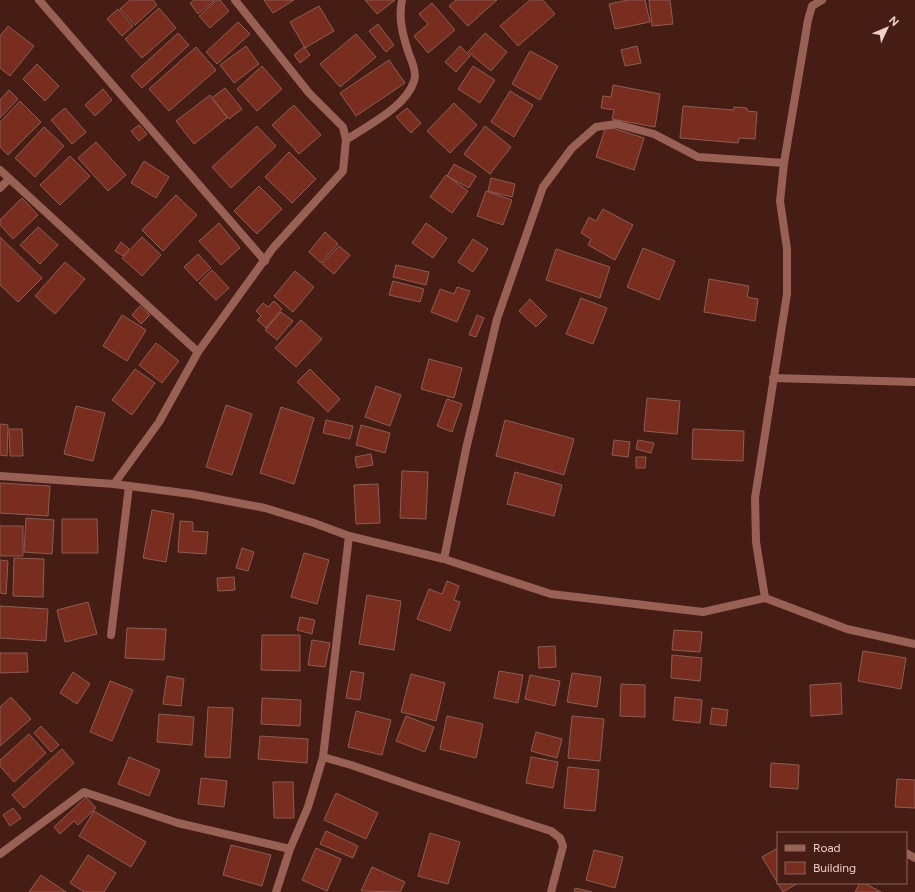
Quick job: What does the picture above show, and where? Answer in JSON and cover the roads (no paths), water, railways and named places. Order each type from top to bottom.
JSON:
[{"type":"street","points":[[38,0],[265,261]]},
{"type":"street","points":[[114,484],[159,422],[198,352],[273,248],[343,171],[346,140],[343,127],[309,93],[235,0]]},
{"type":"street","points":[[346,140],[402,102],[415,80],[412,62],[401,32],[402,0]]},
{"type":"street","points":[[765,598],[756,542],[755,498],[787,294],[787,249],[780,201],[784,163],[809,14],[812,6],[822,0]]},
{"type":"street","points":[[444,559],[466,449],[497,319],[543,187],[572,148],[596,126],[616,124],[654,134],[698,157],[784,163]]},
{"type":"street","points":[[0,170],[198,352]]},
{"type":"street","points":[[0,188],[9,178]]},
{"type":"street","points":[[773,378],[915,382]]},
{"type":"street","points":[[0,476],[114,484],[191,494],[265,508],[314,523],[349,536],[444,559],[551,594],[703,612],[765,598],[848,629],[915,644]]},
{"type":"street","points":[[111,635],[129,486]]},
{"type":"street","points":[[276,892],[290,849],[308,808],[323,757],[349,536]]},
{"type":"street","points":[[323,757],[551,831],[560,838],[563,846],[551,892]]},
{"type":"street","points":[[0,854],[84,792],[178,823],[290,849]]}]
